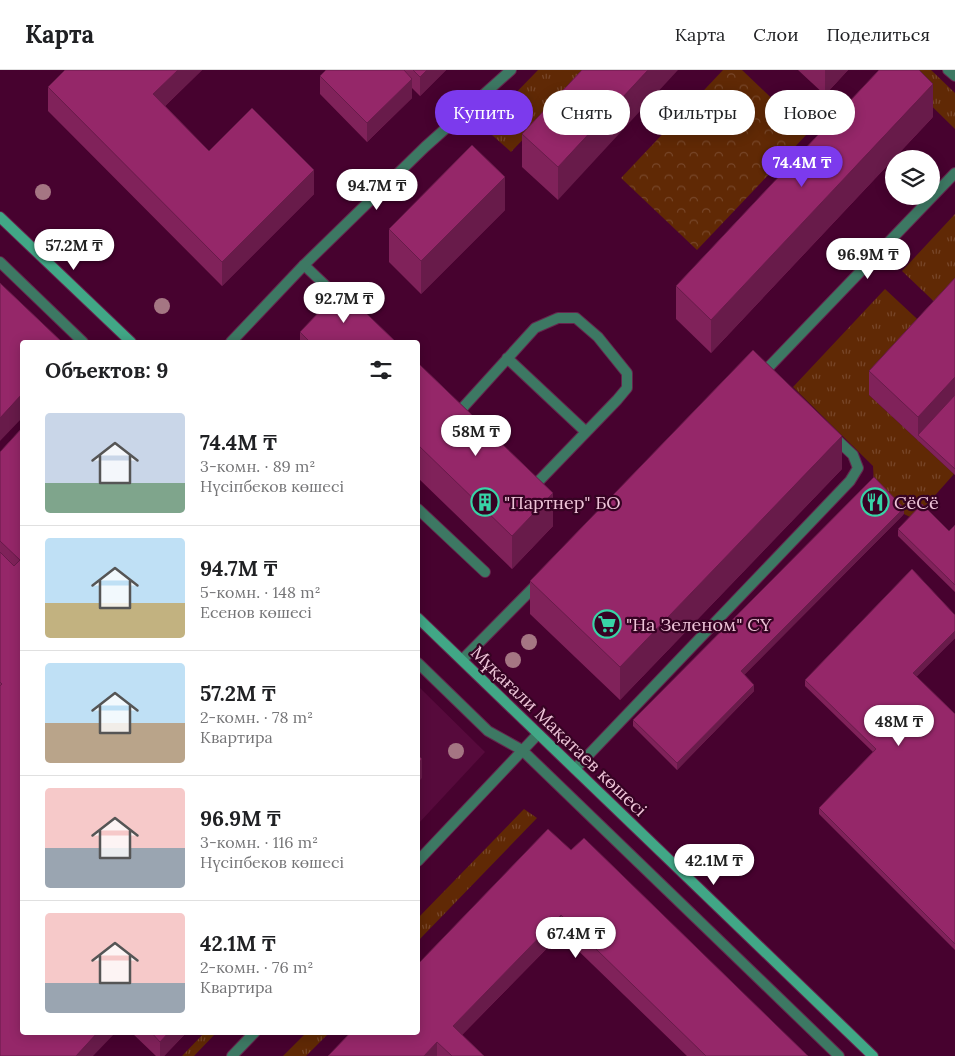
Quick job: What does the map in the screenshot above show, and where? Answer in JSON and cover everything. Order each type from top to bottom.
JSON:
[{"type":"main road","points":[[0,217],[129,340]]},
{"type":"main road","name":"Мұқағали Мақатаев көшесі","points":[[420,620],[873,1056]]},
{"type":"street","points":[[233,340],[304,265],[425,147],[511,70]]},
{"type":"street","points":[[948,70],[955,76]]},
{"type":"street","points":[[764,374],[955,173]]},
{"type":"street","points":[[0,262],[81,340]]},
{"type":"street","points":[[304,265],[351,310]]},
{"type":"street","points":[[458,413],[535,328],[558,318],[576,318],[598,337],[628,373],[627,388],[534,485]]},
{"type":"street","points":[[508,358],[586,432]]},
{"type":"street","points":[[575,768],[850,481],[858,468],[852,455],[825,429]]},
{"type":"street","points":[[420,511],[485,572]]},
{"type":"street","points":[[462,660],[549,571]]},
{"type":"street","points":[[420,665],[488,731],[522,750],[839,1056]]},
{"type":"street","points":[[420,860],[538,734]]},
{"type":"street","points":[[232,1056],[252,1035]]},
{"type":"shaded area","points":[[420,688],[485,752],[420,822]]},
{"type":"green space","points":[[538,70],[589,70],[570,90],[543,90],[543,118],[533,129],[533,90],[519,90]]},
{"type":"green space","points":[[723,70],[742,70],[765,92],[765,135],[806,135],[697,250],[621,178],[662,135],[755,135],[755,90],[704,90]]},
{"type":"green space","points":[[898,70],[931,70],[955,93],[955,129],[897,72]]},
{"type":"green space","points":[[492,135],[527,135],[511,152]]},
{"type":"green space","points":[[955,214],[955,302],[945,312],[902,271]]},
{"type":"green space","points":[[885,289],[929,330],[869,395],[954,474],[914,519],[904,514],[874,484],[873,466],[793,387]]},
{"type":"green space","points":[[524,809],[537,818],[420,939],[420,916]]},
{"type":"green space","points":[[202,1035],[214,1035],[194,1056],[182,1056]]},
{"type":"green space","points":[[304,1035],[327,1035],[306,1056],[283,1056]]},
{"type":"building","points":[[65,70],[178,70],[153,94],[209,151],[252,108],[314,170],[222,262],[48,87]]},
{"type":"building","points":[[326,70],[404,70],[412,79],[367,123],[320,76]]},
{"type":"building","points":[[413,70],[427,70],[420,77]]},
{"type":"building","points":[[582,70],[648,70],[629,90],[563,90]]},
{"type":"building","points":[[879,70],[919,70],[933,84],[711,320],[676,286],[818,135],[855,135],[855,96]]},
{"type":"building","points":[[543,112],[543,135],[588,135],[558,167],[523,135],[533,135],[533,122]]},
{"type":"building","points":[[472,145],[505,177],[421,261],[389,229]]},
{"type":"building","points":[[955,278],[955,377],[918,417],[869,371]]},
{"type":"building","points":[[0,283],[60,340],[20,340],[20,396],[0,418]]},
{"type":"building","points":[[341,289],[394,340],[308,340],[300,332]]},
{"type":"building","points":[[753,350],[842,436],[620,667],[530,581]]},
{"type":"building","points":[[420,365],[553,493],[512,536],[420,447]]},
{"type":"building","points":[[955,395],[955,469],[918,435]]},
{"type":"building","points":[[20,430],[20,560],[0,541],[0,452]]},
{"type":"building","points":[[874,477],[904,508],[741,671],[754,685],[677,763],[633,720]]},
{"type":"building","points":[[922,504],[949,531],[955,525],[955,585],[898,529]]},
{"type":"building","points":[[0,552],[14,566],[20,560],[20,1035],[95,1035],[76,1056],[0,1056],[0,686],[2,684],[0,682]]},
{"type":"building","points":[[912,569],[955,615],[955,631],[913,673],[955,714],[955,944],[819,808],[876,749],[805,680]]},
{"type":"building","points":[[548,829],[571,850],[584,838],[808,1056],[706,1056],[561,915],[453,1026],[484,1056],[452,1056],[437,1042],[424,1056],[328,1056],[348,1035],[420,1035],[420,962]]},
{"type":"building","points":[[154,1035],[166,1035],[160,1042]]},
{"type":"place","name":"\"Партнер\" БО","points":[[485,502]]},
{"type":"place","name":"СёСё","points":[[875,502]]},
{"type":"place","name":"\"На Зеленом\" СҮ","points":[[607,624]]}]
